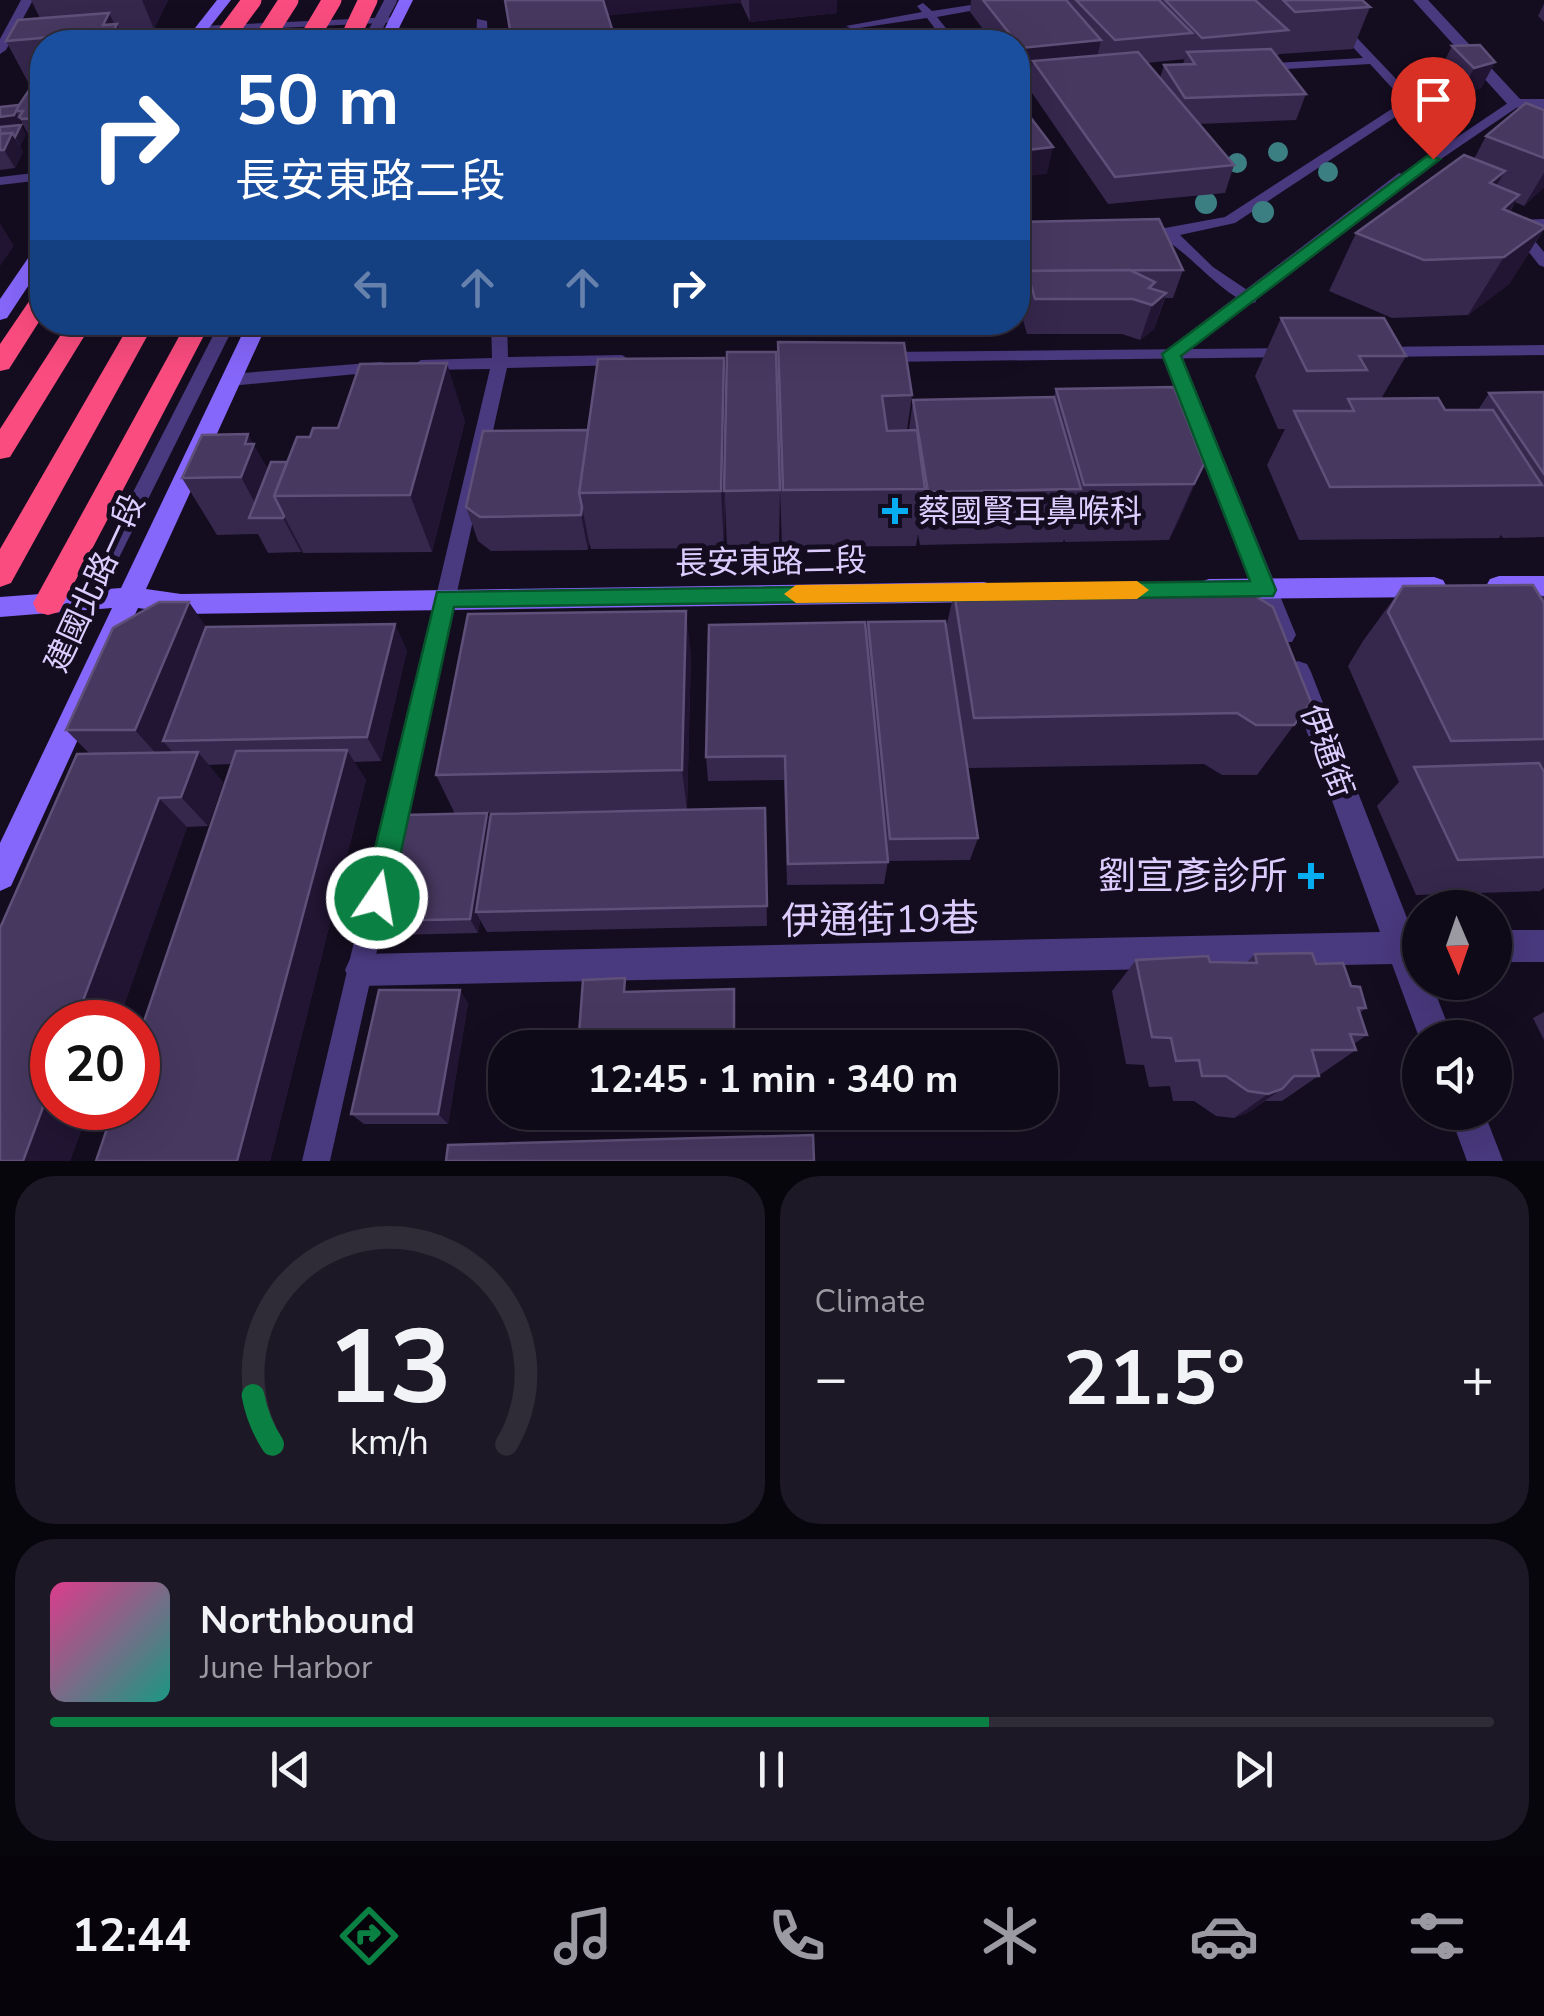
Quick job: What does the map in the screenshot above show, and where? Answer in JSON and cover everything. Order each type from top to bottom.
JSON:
[{"type":"highway","points":[[229,30],[249,0]]},
{"type":"highway","points":[[270,30],[289,0]]},
{"type":"highway","points":[[314,30],[332,0]]},
{"type":"highway","points":[[354,30],[368,0]]},
{"type":"highway","points":[[0,363],[30,318]]},
{"type":"highway","points":[[0,450],[73,335]]},
{"type":"highway","points":[[0,575],[136,335]]},
{"type":"highway","points":[[48,603],[192,335]]},
{"type":"street","points":[[200,30],[224,0]]},
{"type":"street","points":[[391,30],[406,0]]},
{"type":"street","points":[[1420,0],[1516,104],[1544,104]]},
{"type":"street","points":[[1171,354],[1414,181]]},
{"type":"street","points":[[0,314],[30,270]]},
{"type":"street","name":"建國北路一段","points":[[0,876],[252,335]]},
{"type":"street","name":"伊通街","points":[[1171,354],[1402,928]]},
{"type":"street","points":[[1178,590],[1544,586]]},
{"type":"street","name":"長安東路二段","points":[[0,606],[130,598],[181,604],[1003,592]]},
{"type":"street","points":[[1512,946],[1544,946]]},
{"type":"street","name":"伊通街19巷","points":[[361,970],[1402,948]]},
{"type":"street","points":[[1473,1130],[1485,1161]]},
{"type":"lane","points":[[5,54],[3,37],[27,0]]},
{"type":"lane","points":[[223,30],[249,0]]},
{"type":"lane","points":[[375,30],[390,0]]},
{"type":"lane","points":[[919,0],[942,30]]},
{"type":"lane","points":[[852,26],[1025,0]]},
{"type":"lane","points":[[1150,233],[1230,220],[1412,102],[1315,0]]},
{"type":"lane","points":[[284,30],[396,20]]},
{"type":"lane","points":[[481,21],[481,30]]},
{"type":"lane","points":[[1234,70],[1369,60]]},
{"type":"lane","points":[[1030,82],[1070,80]]},
{"type":"lane","points":[[1414,181],[1516,104]]},
{"type":"lane","points":[[0,180],[30,177]]},
{"type":"lane","points":[[1496,216],[1514,224],[1544,223]]},
{"type":"lane","points":[[1514,224],[1544,262]]},
{"type":"lane","points":[[1169,232],[1208,270],[1250,299]]},
{"type":"lane","points":[[0,352],[30,308]]},
{"type":"lane","points":[[88,600],[221,335]]},
{"type":"lane","points":[[316,1161],[500,361],[499,335]]},
{"type":"lane","points":[[1348,352],[1544,350]]},
{"type":"lane","points":[[855,358],[1308,353]]},
{"type":"lane","points":[[230,380],[500,361],[638,360]]},
{"type":"building","points":[[505,0],[603,0],[612,30],[510,30]]},
{"type":"building","points":[[983,0],[1066,0],[1101,40],[1030,47],[1030,30],[1007,30]]},
{"type":"building","points":[[1076,0],[1159,0],[1192,33],[1115,40]]},
{"type":"building","points":[[1165,0],[1255,0],[1288,30],[1202,38]]},
{"type":"building","points":[[1283,0],[1362,0],[1370,7],[1295,12]]},
{"type":"building","points":[[109,13],[103,25],[117,24],[114,30],[30,30],[30,39],[6,41],[18,20]]},
{"type":"building","points":[[1480,45],[1495,62],[1474,68],[1452,46]]},
{"type":"building","points":[[1271,49],[1306,94],[1185,98],[1164,65],[1195,64],[1187,52]]},
{"type":"building","points":[[1138,52],[1234,165],[1115,177],[1033,61]]},
{"type":"building","points":[[30,89],[30,119],[22,119],[19,117],[23,111],[15,111]]},
{"type":"building","points":[[1526,103],[1544,110],[1544,158],[1486,136]]},
{"type":"building","points":[[19,105],[14,115],[0,117],[0,107]]},
{"type":"building","points":[[1030,117],[1053,147],[1030,150]]},
{"type":"building","points":[[21,125],[15,137],[12,133],[0,134],[0,127]]},
{"type":"building","points":[[12,133],[4,150],[0,150],[0,134]]},
{"type":"building","points":[[1464,155],[1505,171],[1490,183],[1519,195],[1503,209],[1544,228],[1504,257],[1424,260],[1356,233]]},
{"type":"building","points":[[1159,219],[1183,270],[1030,271],[1030,222]]},
{"type":"building","points":[[1130,270],[1155,282],[1149,288],[1166,293],[1152,305],[1133,299],[1035,299],[1030,271]]},
{"type":"building","points":[[1281,318],[1384,318],[1406,356],[1359,356],[1367,370],[1307,371]]},
{"type":"building","points":[[778,342],[904,343],[912,395],[882,396],[887,431],[917,430],[925,489],[783,490]]},
{"type":"building","points":[[727,352],[776,352],[780,490],[724,491]]},
{"type":"building","points":[[724,358],[721,491],[579,493],[598,359]]},
{"type":"building","points":[[447,363],[410,495],[274,496],[297,437],[310,437],[313,428],[338,428],[360,364]]},
{"type":"building","points":[[1174,387],[1204,464],[1194,484],[1084,485],[1056,389]]},
{"type":"building","points":[[1544,392],[1544,474],[1489,393]]},
{"type":"building","points":[[1054,397],[1081,489],[928,492],[913,400]]},
{"type":"building","points":[[1438,398],[1445,410],[1493,410],[1542,485],[1330,487],[1294,411],[1354,411],[1348,399]]},
{"type":"building","points":[[588,430],[579,493],[581,515],[480,517],[466,507],[483,431]]},
{"type":"building","points":[[248,434],[245,444],[254,444],[241,477],[182,478],[202,435]]},
{"type":"building","points":[[271,462],[287,462],[274,496],[284,516],[249,518]]},
{"type":"building","points":[[1533,585],[1544,603],[1544,739],[1451,741],[1388,612],[1403,586]]},
{"type":"building","points":[[1242,588],[1273,607],[1311,702],[1294,725],[1256,725],[1237,713],[974,718],[954,592]]},
{"type":"building","points":[[159,602],[189,602],[135,730],[66,730],[113,628]]},
{"type":"building","points":[[686,611],[682,770],[436,775],[468,614]]},
{"type":"building","points":[[945,621],[978,838],[890,839],[868,622]]},
{"type":"building","points":[[865,622],[888,862],[788,864],[785,756],[706,757],[709,625]]},
{"type":"building","points":[[395,624],[367,737],[163,741],[206,627]]},
{"type":"building","points":[[347,750],[237,1161],[96,1161],[107,1130],[160,1130],[160,1000],[151,1000],[236,751]]},
{"type":"building","points":[[198,752],[181,797],[159,798],[83,1000],[30,1000],[30,1130],[35,1130],[23,1161],[0,1161],[0,928],[77,754]]},
{"type":"building","points":[[1539,763],[1544,772],[1544,857],[1458,860],[1414,767]]},
{"type":"building","points":[[765,808],[767,906],[476,912],[491,814]]},
{"type":"building","points":[[487,813],[470,919],[383,921],[405,815]]},
{"type":"building","points":[[1312,953],[1316,964],[1343,963],[1351,986],[1360,987],[1366,1008],[1358,1008],[1367,1035],[1350,1034],[1356,1050],[1312,1050],[1319,1076],[1294,1076],[1282,1089],[1268,1094],[1248,1091],[1226,1076],[1202,1076],[1199,1060],[1176,1061],[1171,1038],[1152,1037],[1136,960],[1208,956],[1210,962],[1257,963],[1255,954]]},
{"type":"building","points":[[625,978],[624,992],[734,989],[734,1030],[579,1030],[583,980]]},
{"type":"building","points":[[379,990],[460,990],[438,1114],[351,1114]]},
{"type":"building","points":[[813,1135],[814,1161],[446,1161],[448,1145]]},
{"type":"slow traffic","points":[[796,594],[1137,590]]},
{"type":"place","name":"蔡國賢耳鼻喉科","points":[[895,511]]},
{"type":"place","name":"劉宣彥診所","points":[[1311,876]]},
{"type":"route","points":[[377,898],[445,598],[1264,590],[1171,354],[1250,299],[1433,159]]}]
